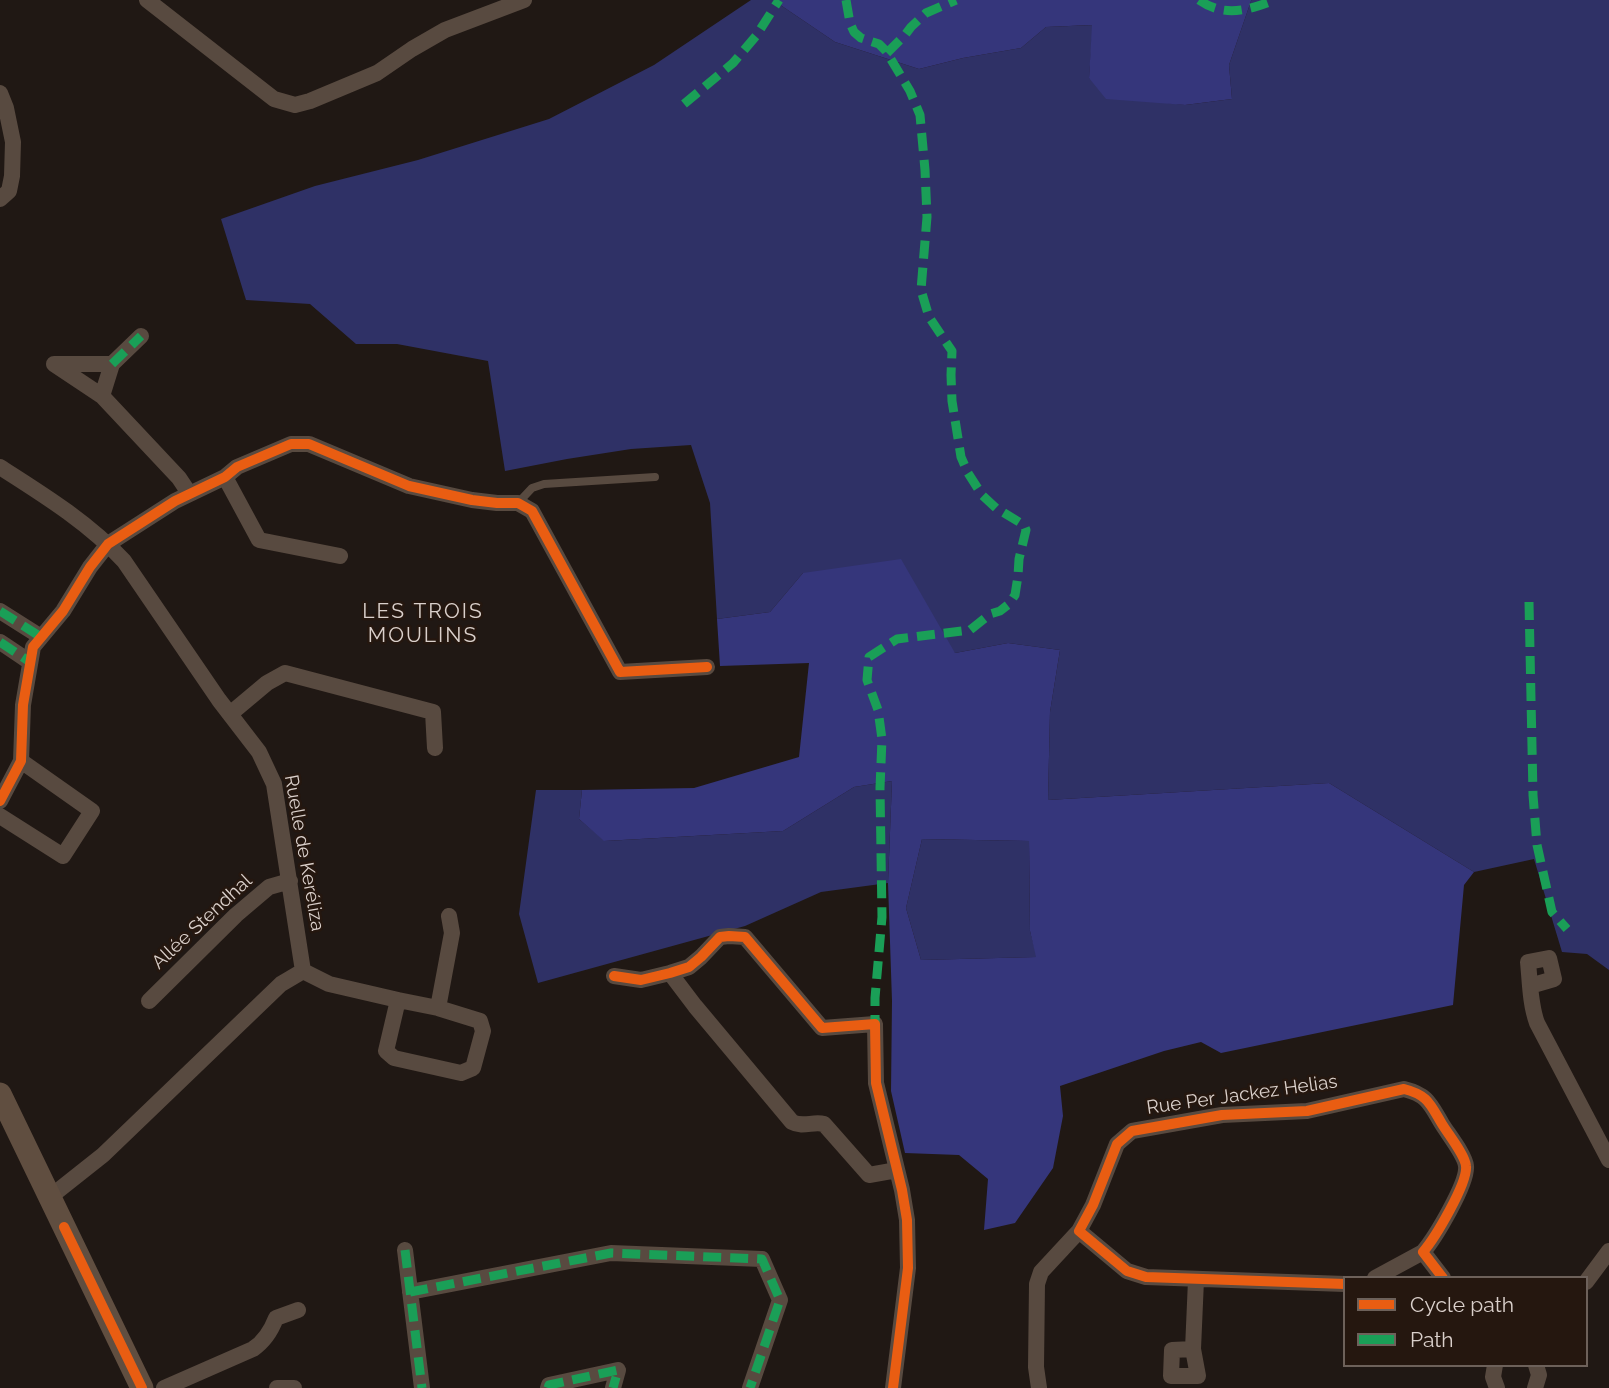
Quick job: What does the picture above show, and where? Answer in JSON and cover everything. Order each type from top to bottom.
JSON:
[{"type":"street","points":[[147,0],[274,99],[295,105],[377,73],[445,30],[524,0]]},
{"type":"street","points":[[0,93],[13,142],[9,191],[0,199]]},
{"type":"street","points":[[102,396],[112,364],[141,336]]},
{"type":"street","points":[[112,364],[54,364],[102,396],[179,478],[189,493]]},
{"type":"street","points":[[0,802],[21,761],[23,705],[33,647],[63,611],[90,567],[108,544],[189,493],[225,477],[237,467],[291,444],[309,444],[409,486],[472,500],[518,503],[532,511],[620,672],[707,667]]},
{"type":"street","name":"Ruelle de Keréliza","points":[[0,467],[51,500],[108,544],[124,561],[259,752],[274,783],[303,971]]},
{"type":"street","points":[[225,477],[259,540],[340,556]]},
{"type":"street","points":[[0,611],[41,637]]},
{"type":"street","points":[[0,642],[30,662]]},
{"type":"street","points":[[230,714],[285,673],[433,712],[435,748]]},
{"type":"street","points":[[0,816],[64,856],[92,811],[21,761]]},
{"type":"street","name":"Allée Stendhal","points":[[149,1001],[260,894],[269,887],[290,881]]},
{"type":"street","points":[[438,1008],[452,933],[449,916]]},
{"type":"street","points":[[614,976],[641,980],[670,973],[689,967],[720,937],[745,937],[822,1028],[875,1024],[876,1083],[907,1220],[908,1268],[893,1388]]},
{"type":"street","points":[[50,1197],[103,1155],[281,984],[303,971],[329,984],[438,1008],[480,1021],[483,1031],[473,1068],[461,1073],[394,1058],[386,1051],[398,1000]]},
{"type":"street","points":[[670,973],[792,1122],[799,1126],[818,1122],[824,1124],[869,1175],[897,1170]]},
{"type":"street","points":[[1530,986],[1536,1023],[1609,1160]]},
{"type":"street","name":"Rue Per Jackez Helias","points":[[1039,1388],[1035,1367],[1037,1284],[1041,1272],[1079,1231],[1093,1205],[1117,1144],[1132,1131],[1222,1115],[1307,1111],[1404,1089],[1419,1092],[1428,1101],[1466,1163],[1466,1177],[1434,1238],[1423,1252],[1379,1276]]},
{"type":"street","points":[[0,1094],[142,1388]]},
{"type":"street","points":[[1079,1231],[1127,1271],[1146,1277],[1343,1284]]},
{"type":"street","points":[[405,1250],[422,1388]]},
{"type":"street","points":[[1588,1279],[1609,1251]]},
{"type":"street","points":[[1423,1252],[1441,1276]]},
{"type":"street","points":[[410,1292],[611,1253],[762,1259],[780,1300],[750,1388]]},
{"type":"street","points":[[1193,1349],[1196,1280]]},
{"type":"street","points":[[164,1388],[253,1349],[262,1343],[271,1331],[276,1318],[298,1310]]},
{"type":"street","points":[[1492,1387],[1495,1367]]},
{"type":"street","points":[[1535,1388],[1539,1376],[1537,1367]]},
{"type":"street","points":[[548,1388],[549,1385],[618,1370],[613,1388]]},
{"type":"street","points":[[277,1388],[294,1388]]},
{"type":"lane","points":[[518,503],[532,488],[544,484],[656,477]]},
{"type":"shaded area","points":[[751,0],[773,0],[835,42],[919,69],[1021,48],[1046,27],[1093,25],[1089,78],[1150,101],[1185,105],[1232,99],[1229,65],[1252,0],[1609,0],[1609,970],[1587,954],[1562,952],[1534,859],[1474,872],[1329,783],[1048,800],[1050,712],[1060,650],[1008,643],[955,653],[803,573],[770,612],[717,619],[710,503],[691,445],[631,449],[505,471],[488,361],[397,344],[356,344],[310,304],[246,300],[221,219],[315,186],[418,160],[549,119],[654,65]]},
{"type":"shaded area","points":[[773,0],[1252,0],[1229,65],[1232,99],[1185,105],[1106,99],[1089,78],[1092,25],[1046,27],[1021,48],[919,69],[835,42]]},
{"type":"shaded area","points":[[901,559],[955,653],[1008,643],[1060,650],[1050,712],[1048,800],[1329,783],[1474,872],[1464,885],[1453,1005],[1221,1053],[1201,1042],[1164,1051],[1060,1086],[1063,1116],[1053,1168],[1015,1223],[984,1230],[988,1179],[959,1155],[905,1153],[891,1091],[892,1001],[888,883],[892,781],[854,787],[783,831],[604,841],[579,819],[582,790],[694,788],[799,757],[809,663],[720,666],[717,619],[770,612],[803,573]],"holes":[[[922,839],[1029,841],[1030,931],[1036,957],[921,960],[906,908]]]},
{"type":"shaded area","points":[[892,781],[888,883],[821,892],[745,926],[538,983],[519,914],[536,790],[582,790],[579,819],[605,841],[783,831],[854,787]]},
{"type":"shaded area","points":[[922,839],[1029,841],[1030,931],[1037,957],[921,960],[906,908]]},
{"type":"marked path","points":[[684,104],[733,63],[756,36],[779,0]]},
{"type":"marked path","points":[[846,0],[854,32],[861,38],[879,44],[886,51],[910,91],[920,115],[927,217],[921,290],[929,317],[952,351],[952,401],[961,457],[982,495],[996,508],[1024,525],[1026,530],[1015,595],[1009,604],[990,614],[970,630],[897,639],[869,657],[867,680],[878,710],[882,739],[882,917],[875,1024]]},
{"type":"marked path","points":[[887,53],[926,13],[956,0]]},
{"type":"marked path","points":[[1199,0],[1227,11],[1255,7],[1275,0]]},
{"type":"marked path","points":[[112,364],[141,336]]},
{"type":"marked path","points":[[1529,602],[1533,795],[1537,845],[1552,912],[1567,929]]},
{"type":"marked path","points":[[0,611],[41,637]]},
{"type":"marked path","points":[[0,642],[30,662]]},
{"type":"marked path","points":[[405,1250],[422,1388]]},
{"type":"marked path","points":[[410,1292],[611,1253],[762,1259],[780,1300],[750,1388]]},
{"type":"marked path","points":[[548,1388],[549,1385],[618,1370],[613,1388]]},
{"type":"cycle path","points":[[0,801],[21,761],[23,705],[33,647],[63,611],[90,567],[108,544],[175,501],[225,477],[237,467],[291,444],[309,444],[409,486],[472,500],[518,503],[532,511],[620,672],[707,667]]},
{"type":"cycle path","points":[[614,976],[641,980],[670,973],[689,967],[720,937],[745,937],[822,1028],[875,1024],[876,1083],[907,1220],[908,1268],[893,1388]]},
{"type":"cycle path","points":[[1343,1284],[1146,1277],[1127,1271],[1079,1231],[1093,1205],[1117,1144],[1132,1131],[1222,1115],[1307,1111],[1404,1089],[1428,1101],[1465,1161],[1462,1185],[1423,1252],[1441,1276]]},
{"type":"cycle path","points":[[64,1227],[142,1388]]},
{"type":"district","name":"LES TROIS MOULINS","points":[[423,624]]}]
